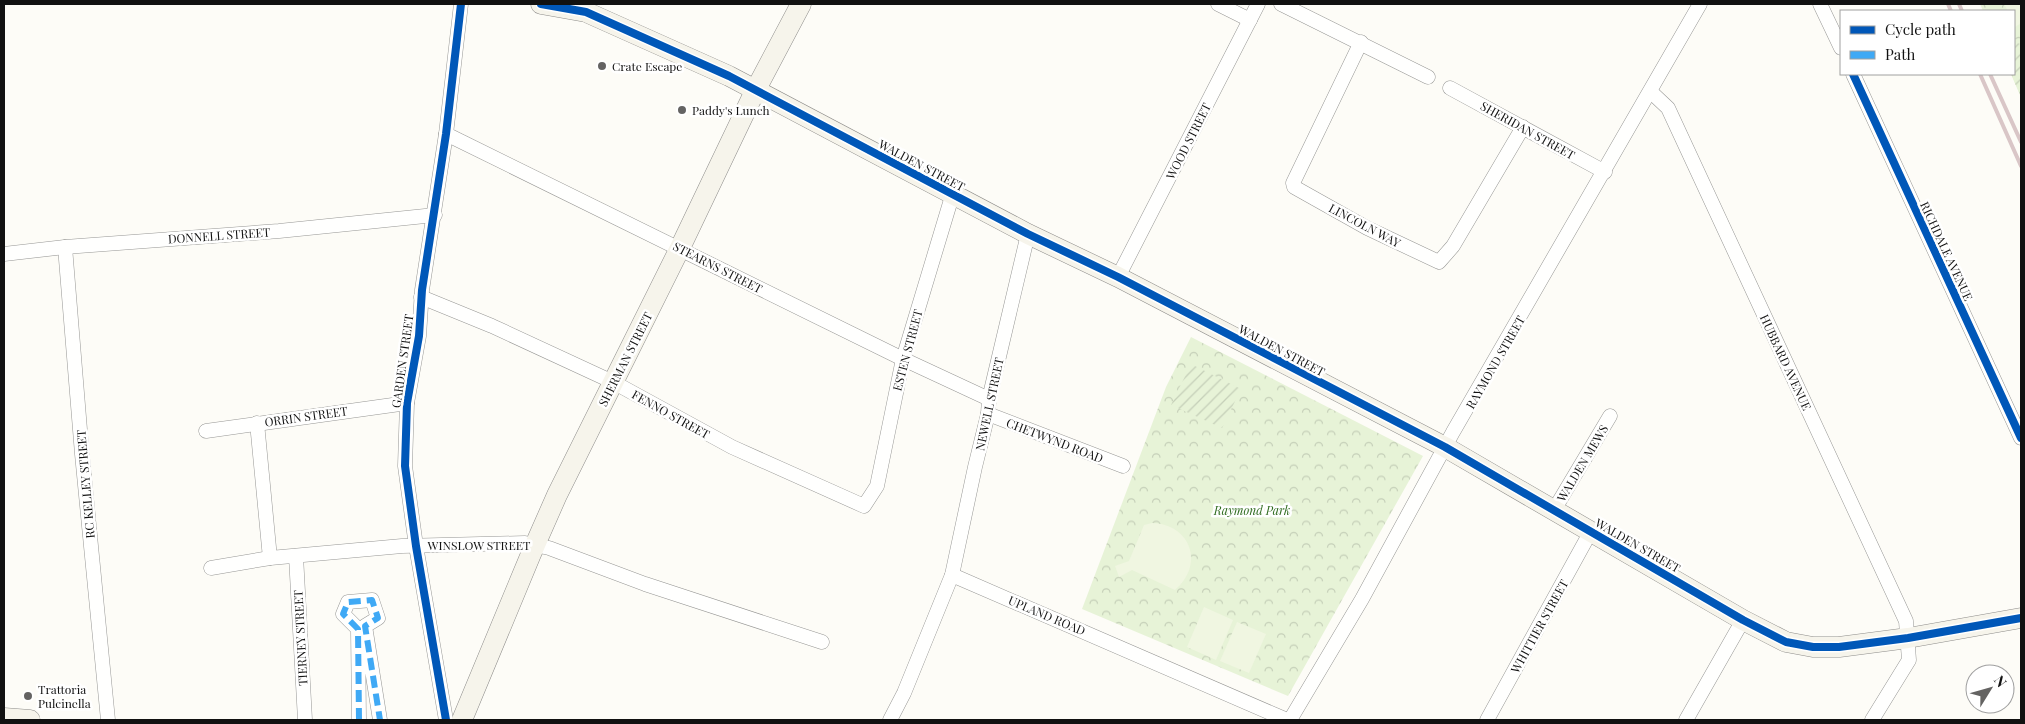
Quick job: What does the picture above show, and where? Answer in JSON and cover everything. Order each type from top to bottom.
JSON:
[{"type":"street","name":"GARDEN STREET","points":[[446,720],[416,546],[405,466],[407,403],[419,336],[421,297],[435,215],[461,4]]},
{"type":"street","name":"WALDEN STREET","points":[[541,4],[586,12],[729,76],[1028,234],[1118,277],[1445,447],[1743,620],[1786,642],[1813,647],[1838,647],[1908,638],[2021,618]]},
{"type":"street","name":"SHERMAN STREET","points":[[462,720],[534,545],[557,495],[680,248],[755,91],[800,4]]},
{"type":"street","points":[[1218,4],[1250,20]]},
{"type":"street","name":"WOOD STREET","points":[[1118,277],[1258,4]]},
{"type":"street","points":[[1280,4],[1428,76]]},
{"type":"street","name":"RAYMOND STREET","points":[[1289,720],[1362,599],[1445,447],[1700,4]]},
{"type":"street","points":[[1820,4],[1840,46]]},
{"type":"street","name":"LINCOLN WAY","points":[[1361,42],[1294,178],[1294,187],[1367,228],[1439,262],[1453,246],[1523,127]]},
{"type":"street","name":"RICHDALE AVENUE","points":[[1853,75],[2021,438]]},
{"type":"street","name":"SHERIDAN STREET","points":[[1450,88],[1605,172]]},
{"type":"street","name":"HUBBARD AVENUE","points":[[1651,92],[1668,108],[1906,621],[1909,660],[1872,720]]},
{"type":"street","name":"STEARNS STREET","points":[[446,134],[903,359],[989,399]]},
{"type":"street","name":"ESTEN STREET","points":[[864,506],[877,486],[903,359],[953,193]]},
{"type":"street","name":"DONNELL STREET","points":[[4,254],[65,247],[279,231],[435,215]]},
{"type":"street","name":"NEWELL STREET","points":[[952,575],[988,414],[989,399],[1028,234]]},
{"type":"street","name":"RC KELLEY STREET","points":[[65,247],[82,454],[108,720]]},
{"type":"street","name":"FENNO STREET","points":[[421,297],[492,326],[613,382],[732,447],[864,506]]},
{"type":"street","name":"ORRIN STREET","points":[[206,431],[407,403]]},
{"type":"street","name":"CHETWYND ROAD","points":[[988,414],[1123,466]]},
{"type":"street","name":"WALDEN MEWS","points":[[1554,510],[1610,416]]},
{"type":"street","points":[[256,423],[270,558]]},
{"type":"street","name":"WHITTIER STREET","points":[[1487,720],[1591,531]]},
{"type":"street","name":"WINSLOW STREET","points":[[211,568],[270,558],[416,546],[498,543],[534,545],[549,548],[645,584],[822,642]]},
{"type":"street","name":"TIERNEY STREET","points":[[296,556],[305,720]]},
{"type":"street","points":[[890,720],[904,693],[952,575]]},
{"type":"street","name":"UPLAND ROAD","points":[[952,575],[1289,720]]},
{"type":"street","points":[[360,720],[358,629],[344,614],[348,602],[372,600],[378,618],[365,626],[380,720]]},
{"type":"street","points":[[1686,720],[1743,620]]},
{"type":"street","points":[[4,718],[30,720]]},
{"type":"green space","points":[[1980,4],[2021,4],[2021,97],[2011,75],[2015,75],[2015,10],[1983,10]]},
{"type":"green space","points":[[2004,4],[2021,4],[2021,23],[2015,27],[2015,10],[2007,10]]},
{"type":"green space","points":[[2015,38],[2019,44],[2021,43],[2021,97],[2011,75],[2015,75]]},
{"type":"green space","name":"Raymond Park","points":[[1191,337],[1423,456],[1288,696],[1082,609],[1166,387]]},
{"type":"green space","points":[[1191,364],[1241,389],[1222,428],[1171,405]]},
{"type":"green space","points":[[1152,523],[1165,525],[1176,530],[1184,538],[1189,548],[1191,558],[1190,569],[1184,580],[1175,590],[1132,570],[1119,577],[1115,566],[1129,561],[1144,525]]},
{"type":"green space","points":[[1204,607],[1233,620],[1216,660],[1187,647]]},
{"type":"green space","points":[[1237,622],[1266,634],[1249,673],[1220,661]]},
{"type":"railway","points":[[1948,4],[1951,10]]},
{"type":"railway","points":[[1959,4],[1962,10]]},
{"type":"railway","points":[[1980,75],[2021,166]]},
{"type":"railway","points":[[1990,75],[2021,142]]},
{"type":"marked path","points":[[359,720],[358,629],[343,614],[348,602],[372,600],[378,618],[365,626],[380,720]]},
{"type":"cycle path","points":[[446,720],[416,546],[405,466],[407,403],[419,336],[422,290],[446,134],[461,4]]},
{"type":"cycle path","points":[[541,4],[586,12],[729,76],[1028,234],[1118,277],[1445,447],[1743,620],[1786,642],[1813,647],[1839,647],[1908,638],[2021,618]]},
{"type":"cycle path","points":[[1853,75],[2021,438]]},
{"type":"place","name":"Crate Escape","points":[[602,66]]},
{"type":"place","name":"Paddy's Lunch","points":[[682,110]]},
{"type":"place","name":"Trattoria Pulcinella","points":[[28,696]]}]
